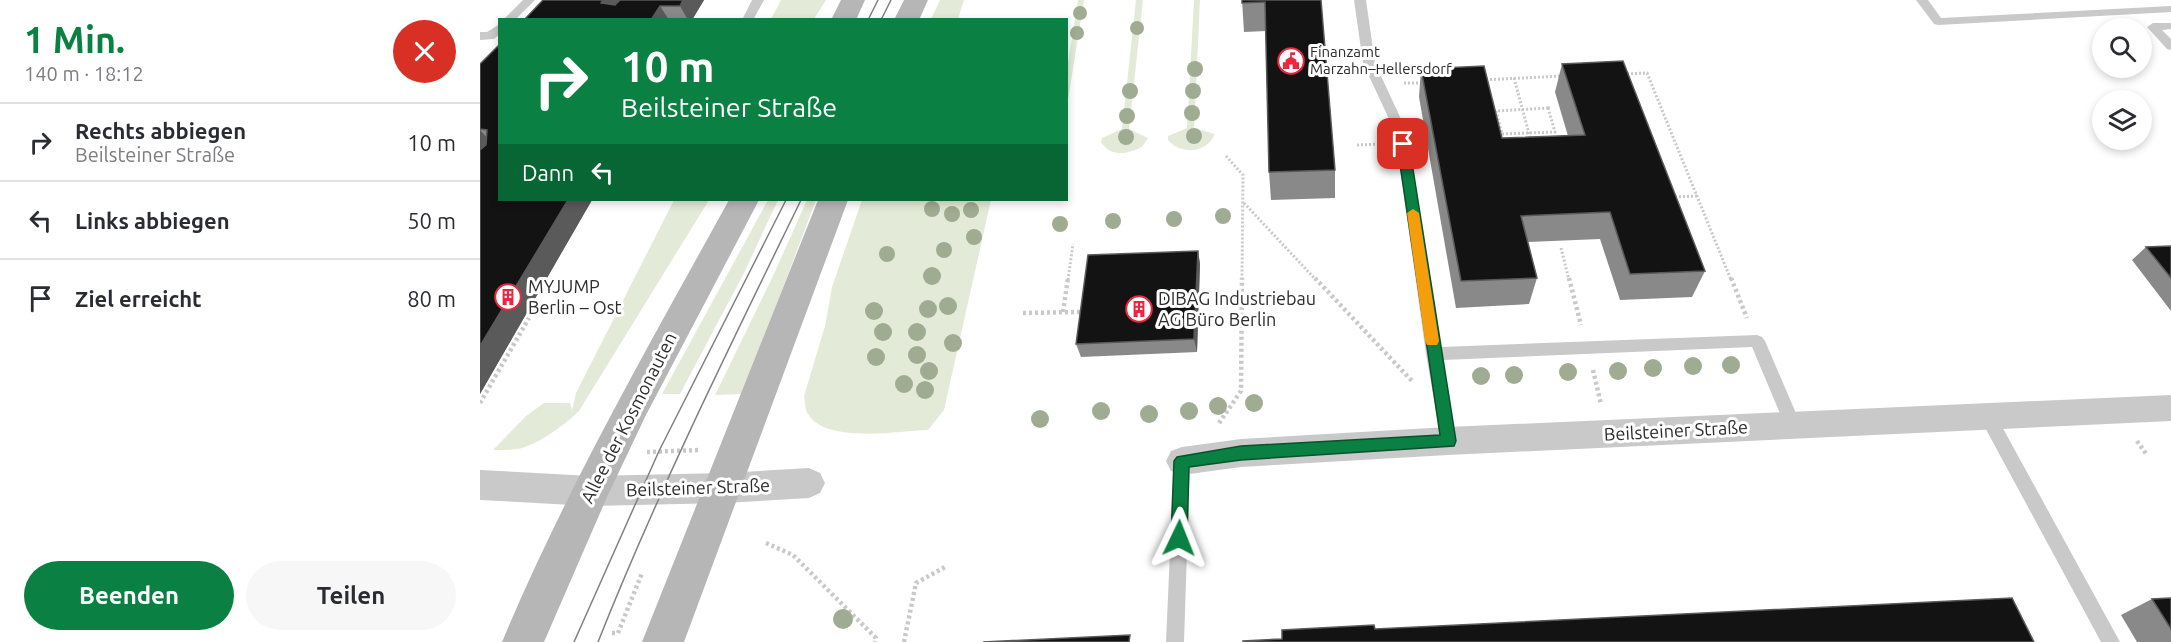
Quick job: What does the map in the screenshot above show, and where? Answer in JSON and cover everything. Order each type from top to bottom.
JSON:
[{"type":"main road","points":[[844,18],[854,0]]},
{"type":"main road","points":[[907,18],[916,0]]},
{"type":"main road","name":"Allee der Kosmonauten","points":[[523,642],[609,454],[743,201]]},
{"type":"main road","points":[[663,642],[833,201]]},
{"type":"street","name":"Beilsteiner Straße","points":[[1182,461],[1241,453],[1448,441],[2171,408]]},
{"type":"street","name":"Beilsteiner Straße","points":[[480,485],[591,491],[724,488],[808,483]]},
{"type":"lane","points":[[510,18],[529,0]]},
{"type":"lane","points":[[748,18],[758,0]]},
{"type":"lane","points":[[1360,0],[1369,63],[1401,132],[1448,441]]},
{"type":"lane","points":[[1922,0],[1938,22],[2171,9]]},
{"type":"lane","points":[[2171,26],[2153,27],[2171,46]]},
{"type":"lane","points":[[480,36],[490,36],[498,29]]},
{"type":"lane","points":[[1434,354],[1757,341],[1793,425]]},
{"type":"lane","points":[[1988,417],[2111,642]]},
{"type":"lane","points":[[1175,642],[1182,461]]},
{"type":"path","points":[[1614,74],[1647,73],[1757,341]]},
{"type":"path","points":[[1481,80],[1569,76]]},
{"type":"path","points":[[1514,78],[1533,149]]},
{"type":"path","points":[[1379,85],[1426,82]]},
{"type":"path","points":[[1550,108],[1555,132],[1502,134],[1496,111],[1522,109],[1550,108]]},
{"type":"path","points":[[1219,423],[1240,391],[1243,175],[1226,156]]},
{"type":"path","points":[[1668,198],[1698,196]]},
{"type":"path","points":[[1244,202],[1419,388]]},
{"type":"path","points":[[1063,312],[1073,244]]},
{"type":"path","points":[[1561,248],[1601,405]]},
{"type":"path","points":[[1023,313],[1080,312]]},
{"type":"path","points":[[480,403],[529,318]]},
{"type":"path","points":[[2132,433],[2147,455]]},
{"type":"path","points":[[609,454],[739,449]]},
{"type":"path","points":[[766,543],[793,555],[876,638],[875,642]]},
{"type":"path","points":[[904,642],[916,583],[947,566]]},
{"type":"path","points":[[612,633],[618,633],[642,573]]},
{"type":"green space","points":[[781,0],[826,0],[815,18],[772,18]]},
{"type":"green space","points":[[940,0],[964,0],[958,18],[931,18]]},
{"type":"green space","points":[[1078,0],[1084,0],[1068,100],[1068,63]]},
{"type":"green space","points":[[1136,0],[1143,0],[1129,129],[1148,138],[1142,147],[1120,153],[1110,151],[1101,142],[1102,138],[1122,129]]},
{"type":"green space","points":[[1194,0],[1200,0],[1194,128],[1215,134],[1211,141],[1200,149],[1186,150],[1173,145],[1168,140],[1168,136],[1187,128]]},
{"type":"green space","points":[[673,201],[708,201],[579,411],[541,440],[517,449],[493,450],[526,416],[544,403],[570,403],[572,410],[576,393]]},
{"type":"green space","points":[[767,201],[778,201],[744,273],[680,394],[662,394]]},
{"type":"green space","points":[[807,201],[816,201],[743,394],[715,395]]},
{"type":"green space","points":[[862,201],[991,201],[944,410],[928,430],[846,433],[817,423],[808,414],[804,396],[825,326],[832,287]]},
{"type":"building","points":[[543,0],[603,0],[601,3],[615,5],[620,0],[683,0],[680,6],[660,6],[652,18],[526,18]]},
{"type":"building","points":[[1242,0],[1321,0],[1335,170],[1269,172],[1265,2],[1242,3]]},
{"type":"building","points":[[498,46],[498,201],[567,201],[480,346],[480,150],[486,145],[487,130],[480,129],[480,64]]},
{"type":"building","points":[[1623,61],[1705,271],[1630,274],[1610,212],[1521,216],[1537,278],[1461,281],[1421,69],[1484,66],[1502,138],[1585,135],[1562,64]]},
{"type":"building","points":[[2171,246],[2171,278],[2146,247]]},
{"type":"building","name":"DIBAG Industriebau AG Büro Berlin","points":[[1198,251],[1194,339],[1076,344],[1088,255]]},
{"type":"building","points":[[2012,598],[2034,642],[1243,642],[1282,639],[1282,630],[1374,625],[1375,629]]},
{"type":"building","points":[[2171,598],[2171,629],[2152,599]]},
{"type":"building","points":[[1130,635],[1129,642],[983,642]]},
{"type":"tram line","points":[[869,18],[878,0]]},
{"type":"tram line","points":[[882,18],[891,0]]},
{"type":"tram line","points":[[574,642],[659,451],[785,201]]},
{"type":"tram line","points":[[598,642],[670,474],[801,201]]},
{"type":"slow traffic","points":[[1413,213],[1432,341]]},
{"type":"place","name":"Finanzamt Marzahn–Hellersdorf","points":[[1291,61]]},
{"type":"place","name":"MYJUMP Berlin – Ost","points":[[508,297]]},
{"type":"place","name":"DIBAG Industriebau AG Büro Berlin","points":[[1139,309]]},
{"type":"route","points":[[1179,538],[1182,461],[1241,453],[1448,441],[1403,144]]}]
